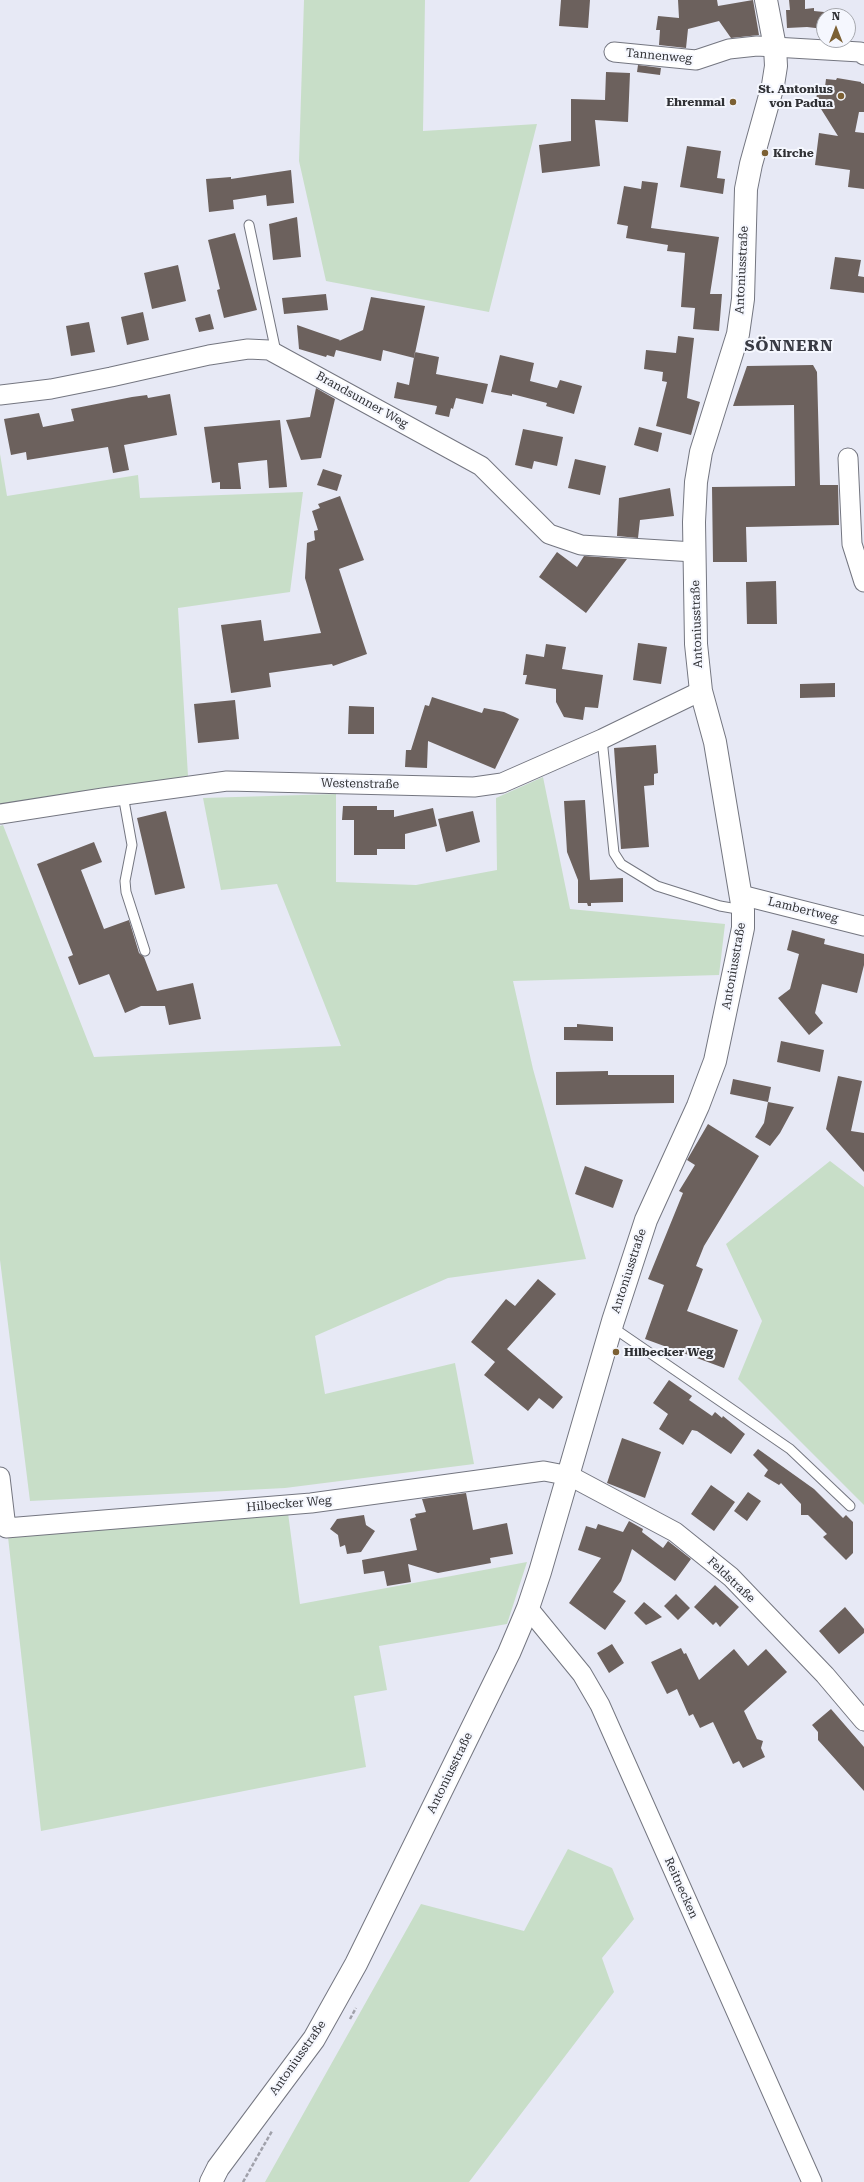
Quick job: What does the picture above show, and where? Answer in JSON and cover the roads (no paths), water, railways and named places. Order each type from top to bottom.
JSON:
[{"type":"street","name":"Antoniusstraße","points":[[211,2182],[218,2168],[314,2038],[352,1970],[509,1653],[528,1608],[570,1476],[612,1327],[646,1220],[698,1106],[715,1061],[743,928],[742,903],[715,742],[701,691],[696,644],[694,522],[701,452],[738,334],[743,299],[746,189],[751,164],[773,85],[776,66],[775,47],[766,0]]},
{"type":"street","name":"Tannenweg","points":[[614,52],[696,60],[729,48],[757,46],[860,52],[864,55]]},
{"type":"street","name":"Brandsunner Weg","points":[[0,395],[66,386],[210,355],[248,349],[269,350],[481,466],[549,534],[581,545],[694,552]]},
{"type":"street","points":[[848,458],[852,544],[864,582]]},
{"type":"street","name":"Westenstraße","points":[[0,814],[227,781],[474,787],[502,783],[602,739],[701,691]]},
{"type":"street","name":"Lambertweg","points":[[742,903],[864,926]]},
{"type":"street","name":"Hilbecker Weg","points":[[0,1477],[6,1528],[311,1503],[544,1471],[570,1476]]},
{"type":"street","name":"Feldstraße","points":[[570,1476],[675,1532],[731,1577],[825,1675],[864,1720]]},
{"type":"street","name":"Reitnecken","points":[[528,1608],[582,1674],[600,1705],[812,2182]]},
{"type":"lane","points":[[249,225],[276,353]]},
{"type":"lane","points":[[602,739],[614,853],[621,864],[657,886],[720,906],[742,903]]},
{"type":"lane","points":[[123,795],[132,845],[125,881],[126,892],[145,951]]},
{"type":"lane","name":"Antoniusstraße","points":[[612,1327],[790,1449],[850,1506]]},
{"type":"place","name":"St. Antonius von Padua","points":[[841,96]]},
{"type":"place","name":"Ehrenmal","points":[[733,102]]},
{"type":"place","name":"Kirche","points":[[765,153]]},
{"type":"place","name":"Hilbecker Weg","points":[[616,1352]]},
{"type":"district","name":"SÖNNERN","points":[[789,346]]}]
